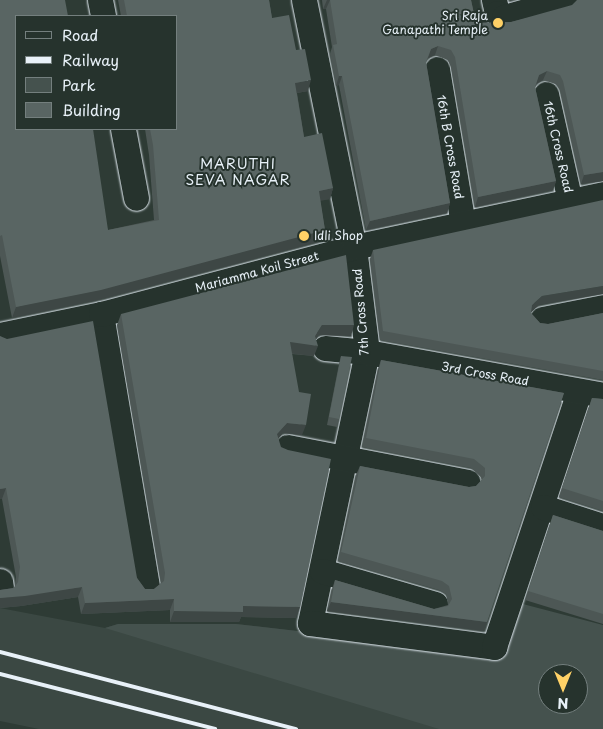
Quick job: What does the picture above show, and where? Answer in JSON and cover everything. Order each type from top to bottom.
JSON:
[{"type":"street","points":[[100,0],[103,15]]},
{"type":"street","name":"7th Cross Road","points":[[304,0],[354,247],[367,352],[348,456],[310,623],[494,648],[543,507]]},
{"type":"street","points":[[494,0],[497,13],[504,17],[565,0]]},
{"type":"street","name":"16th B Cross Road","points":[[437,70],[463,224]]},
{"type":"street","name":"16th Cross Road","points":[[546,94],[570,201]]},
{"type":"street","points":[[123,130],[136,198]]},
{"type":"street","name":"Mariamma Koil Street","points":[[0,335],[101,314],[354,247],[603,194]]},
{"type":"street","points":[[542,319],[603,306]]},
{"type":"street","points":[[101,314],[147,586]]},
{"type":"street","name":"3rd Cross Road","points":[[324,348],[367,352],[591,393]]},
{"type":"street","points":[[591,393],[543,507],[603,526]]},
{"type":"street","points":[[287,447],[348,456],[468,482]]},
{"type":"street","points":[[322,571],[435,604]]},
{"type":"shaded area","points":[[0,608],[105,628],[118,624],[236,624],[496,654],[603,625],[603,729],[39,729],[0,721]]},
{"type":"green space","points":[[519,603],[603,625],[603,729],[439,729],[105,628],[118,624],[236,624],[496,654]]},
{"type":"building","points":[[0,0],[65,0],[68,15],[15,15],[15,130],[93,130],[108,230],[159,220],[150,130],[178,130],[178,15],[127,15],[124,0],[269,0],[272,18],[289,15],[296,50],[305,49],[311,80],[295,83],[304,137],[322,133],[333,188],[319,191],[325,230],[101,290],[16,307],[2,235],[0,236]]},
{"type":"building","points":[[330,0],[471,0],[476,23],[511,22],[572,5],[577,0],[603,0],[603,172],[584,175],[563,81],[560,75],[547,71],[539,75],[535,87],[556,181],[478,197],[455,57],[451,50],[438,46],[431,49],[426,62],[450,203],[370,221],[342,76],[339,76],[333,45],[337,44]]},
{"type":"building","points":[[603,200],[603,286],[542,296],[532,305],[531,313],[540,323],[548,324],[603,313],[603,371],[383,331],[373,250]]},
{"type":"building","points":[[346,255],[354,325],[322,325],[315,336],[318,346],[290,342],[299,392],[311,394],[306,425],[287,423],[277,434],[281,447],[331,459],[300,607],[243,606],[243,612],[174,611],[174,599],[85,603],[82,587],[0,598],[0,590],[14,588],[18,582],[20,567],[6,488],[0,489],[0,336],[7,339],[93,321],[137,578],[145,589],[154,589],[164,581],[165,573],[121,314]]},
{"type":"building","points":[[341,356],[352,357],[339,419],[329,417]]},
{"type":"building","points":[[381,360],[564,393],[487,622],[331,602],[335,580],[434,609],[448,606],[452,599],[449,586],[442,581],[341,552],[360,466],[469,487],[476,486],[485,476],[485,468],[474,459],[366,438]]},
{"type":"building","points":[[592,398],[603,399],[603,501],[562,488]]},
{"type":"building","points":[[553,515],[603,531],[603,614],[528,591]]},
{"type":"railway","points":[[0,652],[296,729]]},
{"type":"railway","points":[[0,674],[215,729]]},
{"type":"place","name":"Sri Raja Ganapathi Temple","points":[[498,23]]},
{"type":"place","name":"Idli Shop","points":[[304,236]]},
{"type":"district","name":"MARUTHI SEVA NAGAR","points":[[238,172]]}]
